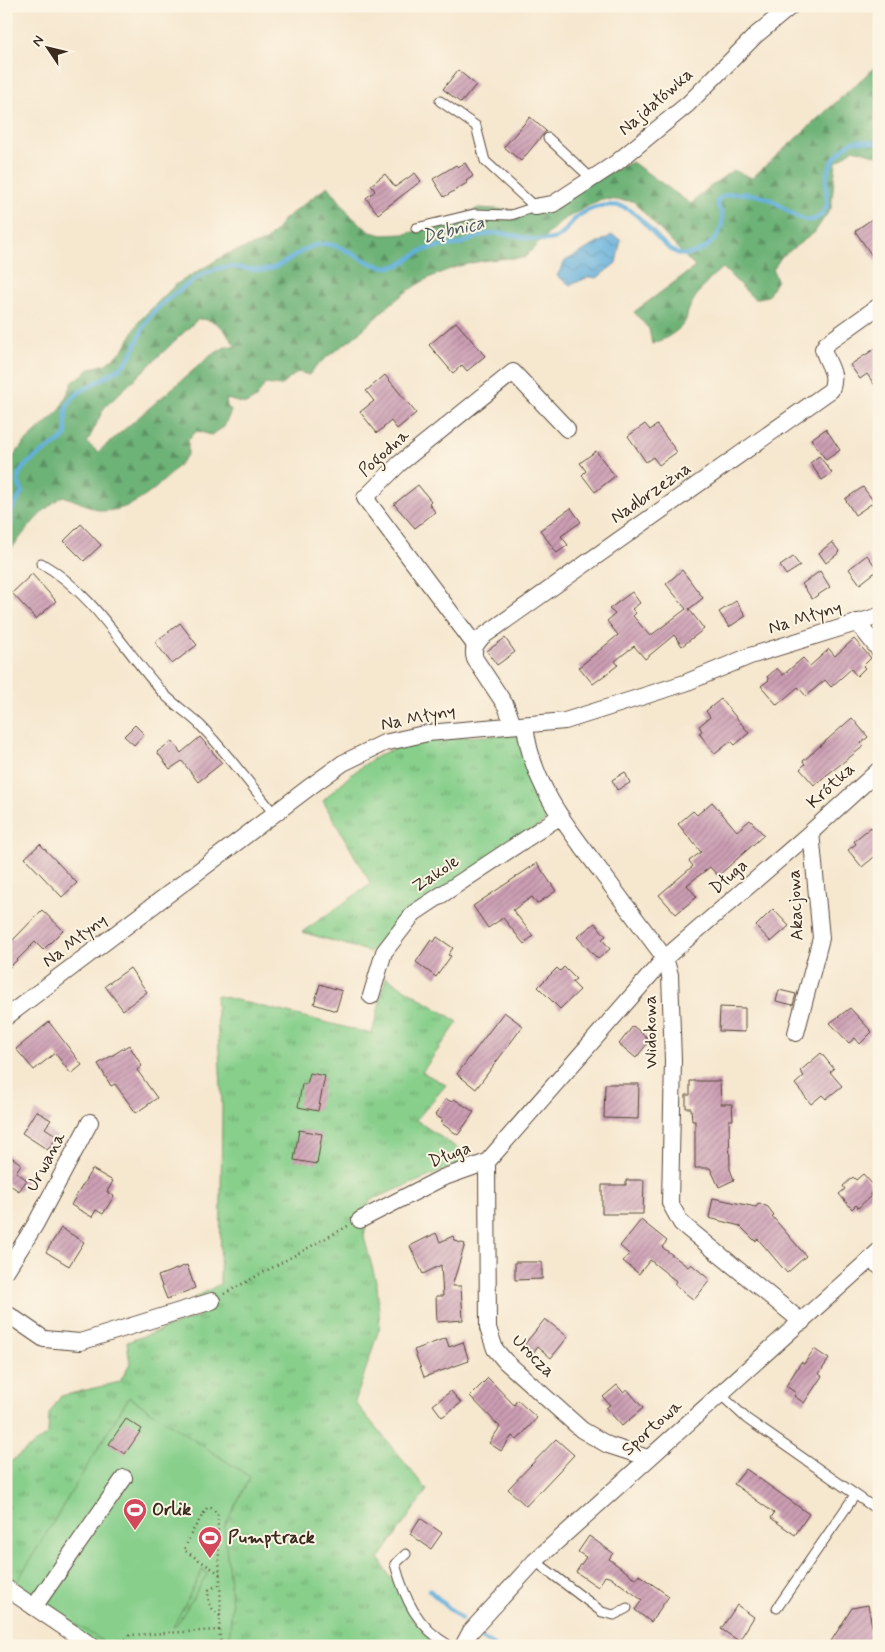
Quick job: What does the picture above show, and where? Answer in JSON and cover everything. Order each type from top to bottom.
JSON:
[{"type":"street","name":"Najdałówka","points":[[535,207],[553,204],[616,163],[688,104],[756,35],[791,6]]},
{"type":"street","name":"Nadbrzeżna","points":[[474,645],[482,637],[831,390],[835,380],[833,368],[823,349],[826,344],[879,306]]},
{"type":"street","name":"Pogodna","points":[[474,645],[365,498],[399,464],[512,372],[567,428]]},
{"type":"street","name":"Na Młyny","points":[[6,1017],[343,763],[384,742],[428,732],[565,721],[685,683],[750,656],[879,616]]},
{"type":"street","points":[[857,622],[879,650]]},
{"type":"street","points":[[474,645],[475,659],[519,725]]},
{"type":"street","name":"Widokowa","points":[[519,725],[538,779],[559,817],[665,958],[670,975],[672,1060],[670,1203],[681,1223],[802,1322]]},
{"type":"street","name":"Krótka","points":[[811,832],[879,770]]},
{"type":"street","name":"Zakole","points":[[371,996],[384,952],[414,913],[559,817]]},
{"type":"street","name":"Długa","points":[[360,1220],[442,1178],[487,1162],[665,958],[811,832]]},
{"type":"street","name":"Akacjowa","points":[[796,1033],[821,938],[811,832]]},
{"type":"street","name":"Urwana","points":[[6,1271],[35,1225],[90,1122]]},
{"type":"street","name":"Urocza","points":[[487,1162],[488,1328],[495,1349],[582,1430],[608,1445],[648,1458]]},
{"type":"street","name":"Sportowa","points":[[463,1646],[471,1631],[535,1561],[720,1394],[875,1261]]},
{"type":"street","points":[[6,1313],[44,1339],[80,1342],[212,1301]]},
{"type":"street","points":[[34,1607],[124,1478]]},
{"type":"street","points":[[6,1588],[92,1646]]},
{"type":"lane","points":[[416,228],[474,214],[510,215],[535,207],[485,161],[476,126],[440,101]]},
{"type":"lane","points":[[548,138],[592,179]]},
{"type":"lane","points":[[41,563],[57,572],[82,595],[166,696],[198,723],[222,748],[275,815]]},
{"type":"lane","points":[[720,1394],[747,1419],[879,1512]]},
{"type":"lane","points":[[777,1608],[854,1494]]},
{"type":"lane","points":[[406,1554],[395,1564],[402,1590],[412,1610],[433,1636],[450,1646]]},
{"type":"lane","points":[[535,1561],[602,1612],[614,1614],[628,1608]]},
{"type":"path","points":[[212,1301],[360,1220]]},
{"type":"path","points":[[220,1574],[184,1550],[192,1532],[207,1508],[211,1508],[218,1514],[220,1574],[218,1630],[222,1646]]},
{"type":"path","points":[[220,1584],[209,1590],[208,1601],[213,1610],[220,1616]]},
{"type":"path","points":[[118,1646],[130,1635],[218,1630]]},
{"type":"path","points":[[125,1640],[134,1646]]},
{"type":"green space","points":[[875,67],[879,72],[879,156],[854,149],[836,162],[831,208],[814,233],[781,257],[773,270],[777,280],[768,296],[754,299],[723,268],[713,275],[699,292],[688,311],[686,320],[678,330],[652,344],[649,329],[634,312],[695,267],[633,201],[601,199],[561,221],[524,258],[475,262],[445,271],[416,285],[389,305],[353,338],[324,359],[309,375],[298,372],[280,386],[265,384],[256,398],[246,404],[226,399],[227,406],[231,411],[224,427],[211,435],[197,431],[188,440],[188,454],[161,483],[140,500],[116,510],[103,511],[63,496],[39,516],[6,556],[6,466],[24,443],[60,410],[73,382],[91,368],[106,364],[123,350],[140,320],[175,285],[227,254],[266,241],[283,220],[328,186],[352,217],[370,232],[383,235],[405,234],[432,227],[479,208],[526,211],[632,162],[691,204],[707,189],[733,170],[752,178]],"holes":[[[198,319],[216,323],[221,327],[236,347],[227,346],[210,356],[98,452],[87,443],[104,408]]]},
{"type":"green space","points":[[521,735],[549,806],[544,822],[403,917],[371,952],[302,932],[371,884],[323,801],[341,784],[373,759],[387,751],[405,746],[445,739]]},
{"type":"green space","points":[[386,977],[458,1022],[422,1072],[446,1085],[416,1120],[473,1159],[370,1200],[364,1237],[377,1285],[380,1326],[355,1402],[427,1490],[379,1559],[413,1617],[421,1628],[440,1646],[98,1646],[45,1610],[35,1594],[6,1583],[6,1465],[48,1434],[49,1414],[61,1396],[120,1382],[130,1363],[127,1342],[200,1316],[194,1298],[220,1284],[222,1106],[216,995],[372,1034]]},
{"type":"green space","name":"Orlik","points":[[129,1397],[250,1477],[224,1527],[232,1604],[229,1646],[110,1646],[15,1585]],"holes":[[[203,1569],[207,1574],[176,1626],[173,1627]]]},
{"type":"water","points":[[612,235],[621,240],[616,263],[597,278],[589,277],[570,285],[557,276],[565,261]]},
{"type":"building","points":[[458,70],[476,85],[461,103],[443,89]]},
{"type":"building","points":[[530,117],[546,131],[521,161],[504,147]]},
{"type":"building","points":[[465,163],[473,176],[466,181],[467,183],[444,197],[433,179],[456,165],[458,167]]},
{"type":"building","points":[[415,173],[421,181],[378,214],[366,198],[375,191],[371,185],[385,174],[395,187]]},
{"type":"building","points":[[879,214],[879,266],[855,231]]},
{"type":"building","points":[[456,322],[485,356],[467,371],[462,365],[453,373],[429,345]]},
{"type":"building","points":[[879,346],[879,391],[867,374],[860,379],[850,365]]},
{"type":"building","points":[[385,375],[416,413],[397,429],[391,421],[377,433],[360,412],[374,401],[366,391]]},
{"type":"building","points":[[645,424],[650,430],[657,425],[677,452],[659,465],[653,457],[646,462],[628,436]]},
{"type":"building","points":[[826,429],[840,450],[826,460],[811,439]]},
{"type":"building","points":[[596,451],[615,476],[595,492],[582,475],[586,471],[580,463]]},
{"type":"building","points":[[819,456],[832,473],[822,480],[810,463]]},
{"type":"building","points":[[418,485],[431,501],[429,503],[435,512],[415,528],[394,504]]},
{"type":"building","points":[[863,487],[874,502],[855,515],[845,499]]},
{"type":"building","points":[[571,508],[581,522],[561,536],[568,545],[557,553],[540,530]]},
{"type":"building","points":[[81,524],[101,545],[84,561],[64,541]]},
{"type":"building","points":[[832,542],[840,552],[826,563],[819,553]]},
{"type":"building","points":[[867,555],[878,570],[860,584],[849,569]]},
{"type":"building","points":[[793,557],[800,566],[786,575],[780,566]]},
{"type":"building","points":[[682,570],[703,598],[689,609],[704,629],[682,646],[674,635],[645,659],[634,646],[615,661],[618,665],[593,684],[579,667],[618,635],[607,621],[615,614],[609,609],[632,592],[640,603],[632,609],[636,613],[633,616],[650,636],[686,609],[666,584]]},
{"type":"building","points":[[820,571],[830,587],[812,599],[802,584]]},
{"type":"building","points":[[32,574],[56,601],[36,619],[12,593]]},
{"type":"building","points":[[736,601],[746,616],[729,627],[719,612]]},
{"type":"building","points":[[180,623],[197,645],[172,664],[155,642]]},
{"type":"building","points":[[505,638],[515,652],[497,665],[487,651]]},
{"type":"building","points":[[854,639],[871,658],[857,676],[851,669],[831,687],[825,680],[806,696],[798,687],[777,705],[761,686],[769,680],[767,677],[777,668],[783,675],[803,658],[810,666],[829,649],[835,656]]},
{"type":"building","points":[[721,699],[749,733],[735,745],[731,741],[715,754],[699,733],[702,731],[699,726],[710,717],[706,711]]},
{"type":"building","points":[[852,718],[868,737],[861,743],[864,746],[814,785],[800,769],[805,764],[803,761]]},
{"type":"building","points":[[135,725],[144,734],[134,745],[124,736]]},
{"type":"building","points":[[200,737],[222,763],[198,782],[182,761],[170,769],[157,752],[172,741],[181,753]]},
{"type":"building","points":[[625,772],[630,783],[617,790],[612,780]]},
{"type":"building","points":[[712,802],[737,831],[750,820],[764,835],[718,876],[710,867],[687,885],[697,897],[676,914],[659,895],[693,866],[689,861],[701,852],[678,824],[693,811],[697,815]]},
{"type":"building","points":[[879,825],[879,853],[862,867],[848,850],[856,844],[854,841],[871,827],[873,830]]},
{"type":"building","points":[[40,844],[77,883],[62,897],[25,858]]},
{"type":"building","points":[[537,863],[556,891],[537,904],[532,897],[513,910],[533,936],[524,944],[503,918],[488,928],[473,906]]},
{"type":"building","points":[[773,909],[789,926],[771,942],[756,926]]},
{"type":"building","points":[[42,910],[63,930],[43,950],[35,942],[6,971],[6,933],[13,940]]},
{"type":"building","points":[[595,923],[606,936],[602,939],[610,949],[598,959],[577,937]]},
{"type":"building","points":[[437,937],[453,948],[448,955],[451,956],[436,977],[416,962],[431,940],[434,942]]},
{"type":"building","points":[[564,967],[576,979],[572,982],[580,990],[560,1009],[538,987],[557,968],[560,971]]},
{"type":"building","points":[[130,968],[147,992],[123,1010],[105,986]]},
{"type":"building","points":[[320,984],[342,991],[336,1011],[314,1004]]},
{"type":"building","points":[[779,990],[796,994],[793,1005],[776,1001]]},
{"type":"building","points":[[720,1007],[745,1008],[745,1032],[719,1031]]},
{"type":"building","points":[[850,1008],[872,1032],[860,1044],[855,1038],[849,1043],[830,1023]]},
{"type":"building","points":[[504,1012],[523,1026],[476,1089],[457,1074]]},
{"type":"building","points":[[49,1022],[82,1065],[71,1074],[55,1053],[34,1070],[16,1049]]},
{"type":"building","points":[[633,1026],[650,1040],[636,1058],[619,1044]]},
{"type":"building","points":[[129,1045],[142,1066],[137,1070],[157,1098],[136,1113],[115,1084],[111,1086],[98,1064]]},
{"type":"building","points":[[821,1053],[834,1069],[830,1072],[842,1086],[826,1099],[822,1095],[811,1104],[795,1084],[804,1076],[800,1071]]},
{"type":"building","points":[[310,1073],[325,1076],[318,1111],[298,1107],[302,1084],[307,1084]]},
{"type":"building","points":[[690,1081],[720,1081],[721,1104],[732,1104],[733,1120],[729,1120],[730,1169],[734,1180],[719,1187],[710,1168],[695,1168],[695,1121],[692,1121],[691,1108],[686,1108],[686,1095],[690,1095]]},
{"type":"building","points":[[605,1084],[639,1084],[638,1119],[604,1118]]},
{"type":"building","points":[[446,1099],[452,1102],[454,1099],[474,1112],[458,1135],[441,1123],[443,1120],[435,1115]]},
{"type":"building","points":[[36,1111],[51,1120],[45,1128],[57,1136],[48,1150],[22,1133]]},
{"type":"building","points":[[299,1130],[322,1134],[317,1164],[294,1160]]},
{"type":"building","points":[[6,1153],[21,1164],[16,1172],[27,1180],[19,1191],[7,1183],[6,1185]]},
{"type":"building","points":[[92,1169],[113,1181],[107,1192],[114,1196],[103,1214],[96,1210],[92,1217],[71,1205]]},
{"type":"building","points":[[863,1174],[876,1188],[870,1194],[871,1196],[858,1208],[856,1205],[852,1209],[839,1194],[845,1189],[843,1186],[853,1177],[856,1180]]},
{"type":"building","points":[[626,1180],[644,1180],[643,1214],[602,1214],[602,1185],[626,1185]]},
{"type":"building","points":[[713,1198],[756,1207],[759,1203],[768,1207],[774,1215],[772,1216],[806,1256],[787,1273],[758,1239],[755,1241],[740,1226],[709,1218]]},
{"type":"building","points":[[641,1220],[667,1241],[662,1247],[688,1267],[691,1264],[710,1280],[694,1300],[674,1284],[676,1281],[650,1260],[639,1274],[623,1261],[629,1254],[620,1246]]},
{"type":"building","points":[[61,1228],[84,1242],[69,1266],[46,1252]]},
{"type":"building","points":[[436,1233],[440,1242],[453,1236],[455,1241],[465,1244],[452,1286],[461,1286],[463,1320],[437,1322],[436,1296],[443,1296],[441,1265],[423,1274],[410,1246]]},
{"type":"building","points":[[515,1262],[542,1262],[542,1279],[515,1280]]},
{"type":"building","points":[[187,1265],[195,1288],[167,1299],[158,1276]]},
{"type":"building","points":[[545,1319],[568,1337],[551,1358],[538,1347],[533,1353],[524,1345]]},
{"type":"building","points":[[446,1338],[449,1347],[463,1342],[469,1361],[424,1377],[414,1350]]},
{"type":"building","points":[[814,1349],[829,1359],[819,1374],[822,1376],[804,1403],[794,1396],[796,1393],[786,1386],[801,1362],[804,1364]]},
{"type":"building","points":[[488,1378],[514,1405],[517,1400],[537,1418],[517,1440],[512,1436],[501,1451],[489,1443],[500,1427],[470,1396]]},
{"type":"building","points":[[617,1385],[623,1392],[627,1389],[643,1408],[622,1426],[606,1408],[610,1405],[603,1397]]},
{"type":"building","points":[[451,1391],[461,1403],[442,1417],[433,1405]]},
{"type":"building","points":[[126,1419],[142,1429],[125,1454],[109,1444]]},
{"type":"building","points":[[556,1439],[574,1455],[526,1506],[508,1489]]},
{"type":"building","points":[[746,1469],[809,1514],[795,1535],[771,1518],[774,1513],[734,1484]]},
{"type":"building","points":[[420,1518],[442,1533],[431,1549],[410,1534]]},
{"type":"building","points":[[589,1536],[613,1553],[609,1559],[636,1579],[639,1575],[669,1596],[651,1622],[635,1610],[642,1600],[612,1578],[605,1576],[598,1587],[576,1572],[586,1557],[578,1552]]},
{"type":"building","points":[[737,1605],[754,1617],[739,1641],[721,1629]]},
{"type":"building","points":[[868,1605],[872,1626],[879,1630],[879,1646],[828,1646],[852,1608]]},
{"type":"waterway","name":"Dębnica","points":[[6,535],[11,523],[10,514],[22,492],[18,482],[19,474],[30,461],[66,436],[66,410],[71,400],[85,388],[120,368],[135,347],[144,326],[152,314],[169,298],[212,270],[226,267],[257,270],[270,269],[277,267],[302,251],[315,245],[323,244],[340,247],[380,266],[394,267],[427,249],[459,244],[492,233],[536,240],[553,239],[561,235],[581,214],[593,208],[606,205],[620,206],[629,210],[672,250],[681,254],[690,254],[708,246],[717,236],[721,230],[722,223],[722,216],[717,201],[722,197],[736,193],[760,196],[773,201],[801,218],[815,219],[821,215],[827,206],[827,175],[832,162],[837,156],[846,146],[855,141],[879,143]]},
{"type":"waterway","points":[[429,1590],[461,1619]]},
{"type":"waterway","points":[[482,1638],[494,1646]]},
{"type":"place","name":"Orlik","points":[[135,1531]]},
{"type":"place","name":"Pumptrack","points":[[210,1559]]}]
